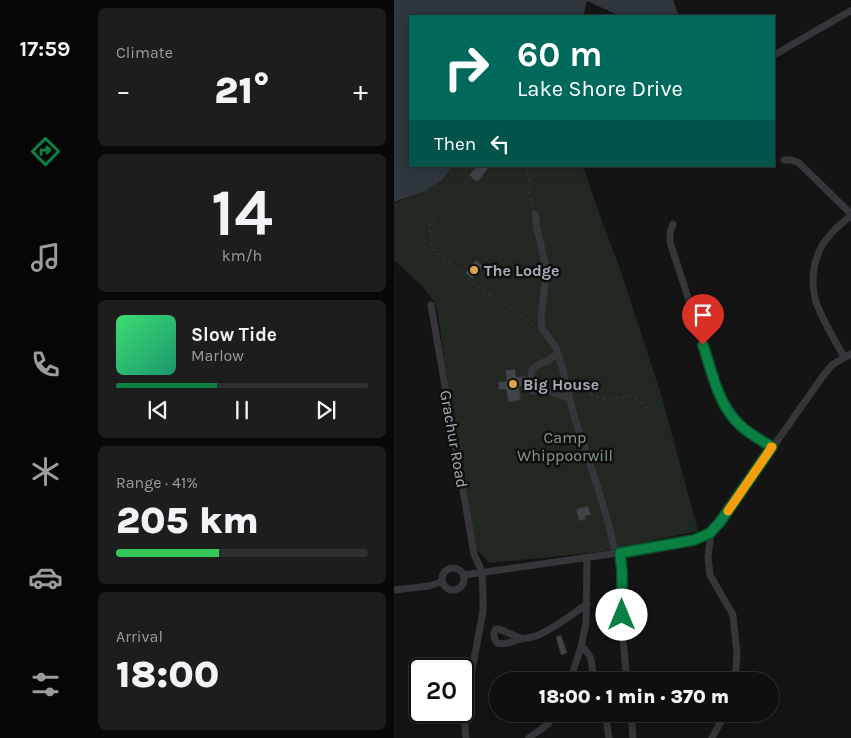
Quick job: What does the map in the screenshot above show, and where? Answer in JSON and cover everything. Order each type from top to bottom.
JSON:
[{"type":"street","points":[[775,54],[851,10]]},
{"type":"street","points":[[784,160],[792,160],[799,163],[851,215],[837,226],[820,248],[814,270],[816,301],[844,357]]},
{"type":"street","points":[[535,214],[546,268],[540,316],[542,328],[558,353],[580,437],[597,485],[622,572],[622,629],[626,672]]},
{"type":"street","points":[[673,224],[670,242],[720,396],[728,412],[740,426],[772,447]]},
{"type":"street","name":"Grachur Road","points":[[431,305],[474,554],[482,572],[483,612],[466,701],[464,717],[466,738]]},
{"type":"street","points":[[558,353],[548,361],[532,369],[533,391],[550,391],[570,399]]},
{"type":"street","points":[[464,575],[587,558],[694,540],[710,533],[720,522],[823,376],[832,366],[851,353]]},
{"type":"street","points":[[710,533],[708,557],[710,575],[733,615],[737,654],[736,672]]},
{"type":"street","points":[[573,672],[586,623],[587,558]]},
{"type":"street","points":[[449,567],[460,569],[464,575],[463,583],[458,589],[446,588],[442,582],[443,571],[449,567]]},
{"type":"street","points":[[394,590],[429,586],[442,582]]},
{"type":"street","points":[[522,639],[537,635],[586,604]]},
{"type":"street","points":[[581,647],[587,650],[591,658],[592,672]]},
{"type":"street","points":[[529,738],[550,722]]},
{"type":"street","points":[[606,722],[609,738]]},
{"type":"street","points":[[632,722],[633,738]]},
{"type":"street","points":[[712,738],[721,722]]},
{"type":"path","points":[[448,167],[452,173]]},
{"type":"path","points":[[525,167],[530,182],[529,192],[535,214]]},
{"type":"path","points":[[432,218],[429,225],[434,250],[482,290],[501,300],[545,333]]},
{"type":"path","points":[[565,378],[587,393],[603,399],[631,396],[648,410]]},
{"type":"green space","name":"Camp Whippoorwill","points":[[452,167],[583,167],[619,266],[661,394],[698,531],[599,552],[490,563],[476,549],[438,313],[434,301],[420,284],[394,260],[394,203],[422,192],[441,181]]},
{"type":"shaded area","points":[[394,0],[673,0],[679,15],[618,15],[587,1],[583,15],[409,15],[409,167],[452,167],[442,180],[423,192],[394,202]]},
{"type":"building","points":[[476,167],[486,167],[488,169],[477,182],[469,175]]},
{"type":"building","name":"The Lodge","points":[[476,260],[483,266],[472,279],[465,273]]},
{"type":"building","name":"Big House","points":[[515,369],[516,377],[526,376],[527,386],[519,387],[521,400],[508,402],[506,389],[499,390],[498,382],[507,381],[505,370]]},
{"type":"building","points":[[588,506],[591,515],[585,516],[586,519],[579,521],[576,509]]},
{"type":"building","points":[[561,635],[567,653],[561,655],[556,637]]},
{"type":"slow traffic","points":[[728,511],[771,447]]},
{"type":"place","name":"The Lodge","points":[[474,270]]},
{"type":"place","name":"Big House","points":[[513,384]]},
{"type":"route","points":[[622,615],[620,553],[694,540],[706,536],[720,522],[772,447],[740,426],[728,412],[720,396],[703,345]]}]
